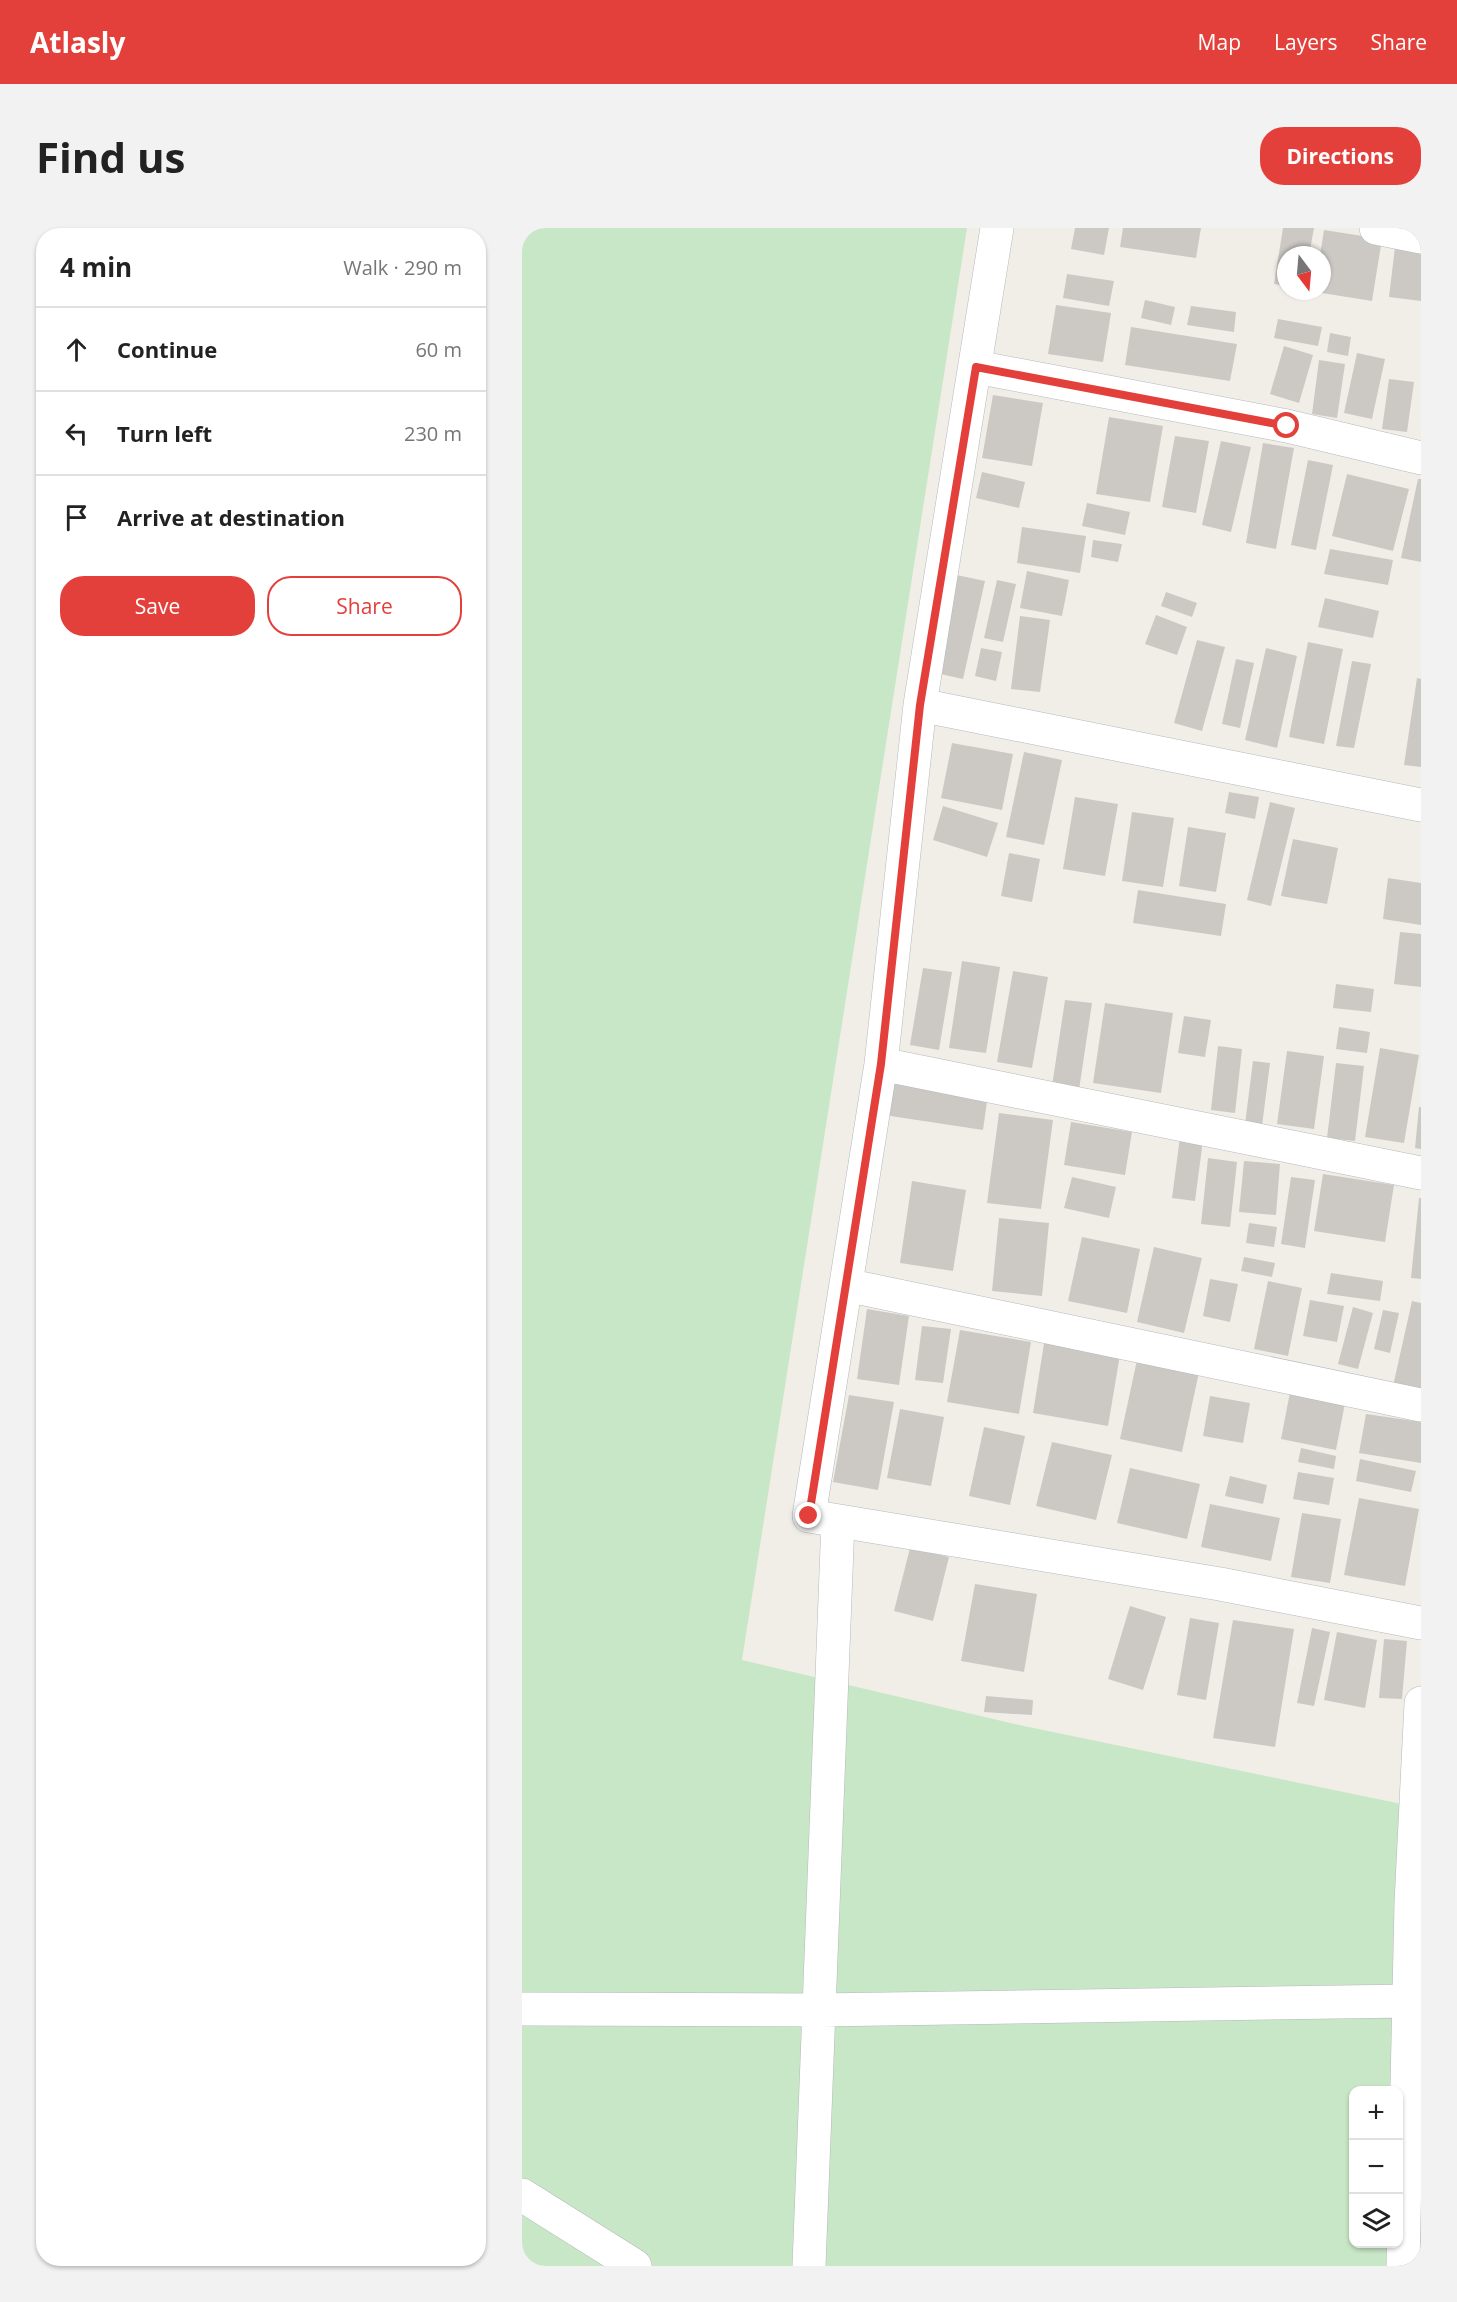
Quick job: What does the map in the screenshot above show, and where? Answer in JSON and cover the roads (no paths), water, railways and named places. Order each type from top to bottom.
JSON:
[{"type":"street","points":[[997,228],[920,705],[881,1064],[809,1516],[1220,1584],[1421,1623]]},
{"type":"street","points":[[1376,228],[1421,237]]},
{"type":"street","points":[[976,367],[1287,426],[1421,458]]},
{"type":"street","points":[[920,705],[1421,805]]},
{"type":"street","points":[[881,1064],[1287,1143],[1421,1173]]},
{"type":"street","points":[[846,1285],[1421,1405]]},
{"type":"street","points":[[809,2266],[838,1521]]},
{"type":"street","points":[[1403,2266],[1409,2001],[1421,1703]]},
{"type":"street","points":[[522,2009],[819,2010],[1409,2001]]},
{"type":"street","points":[[522,2195],[635,2266]]}]
